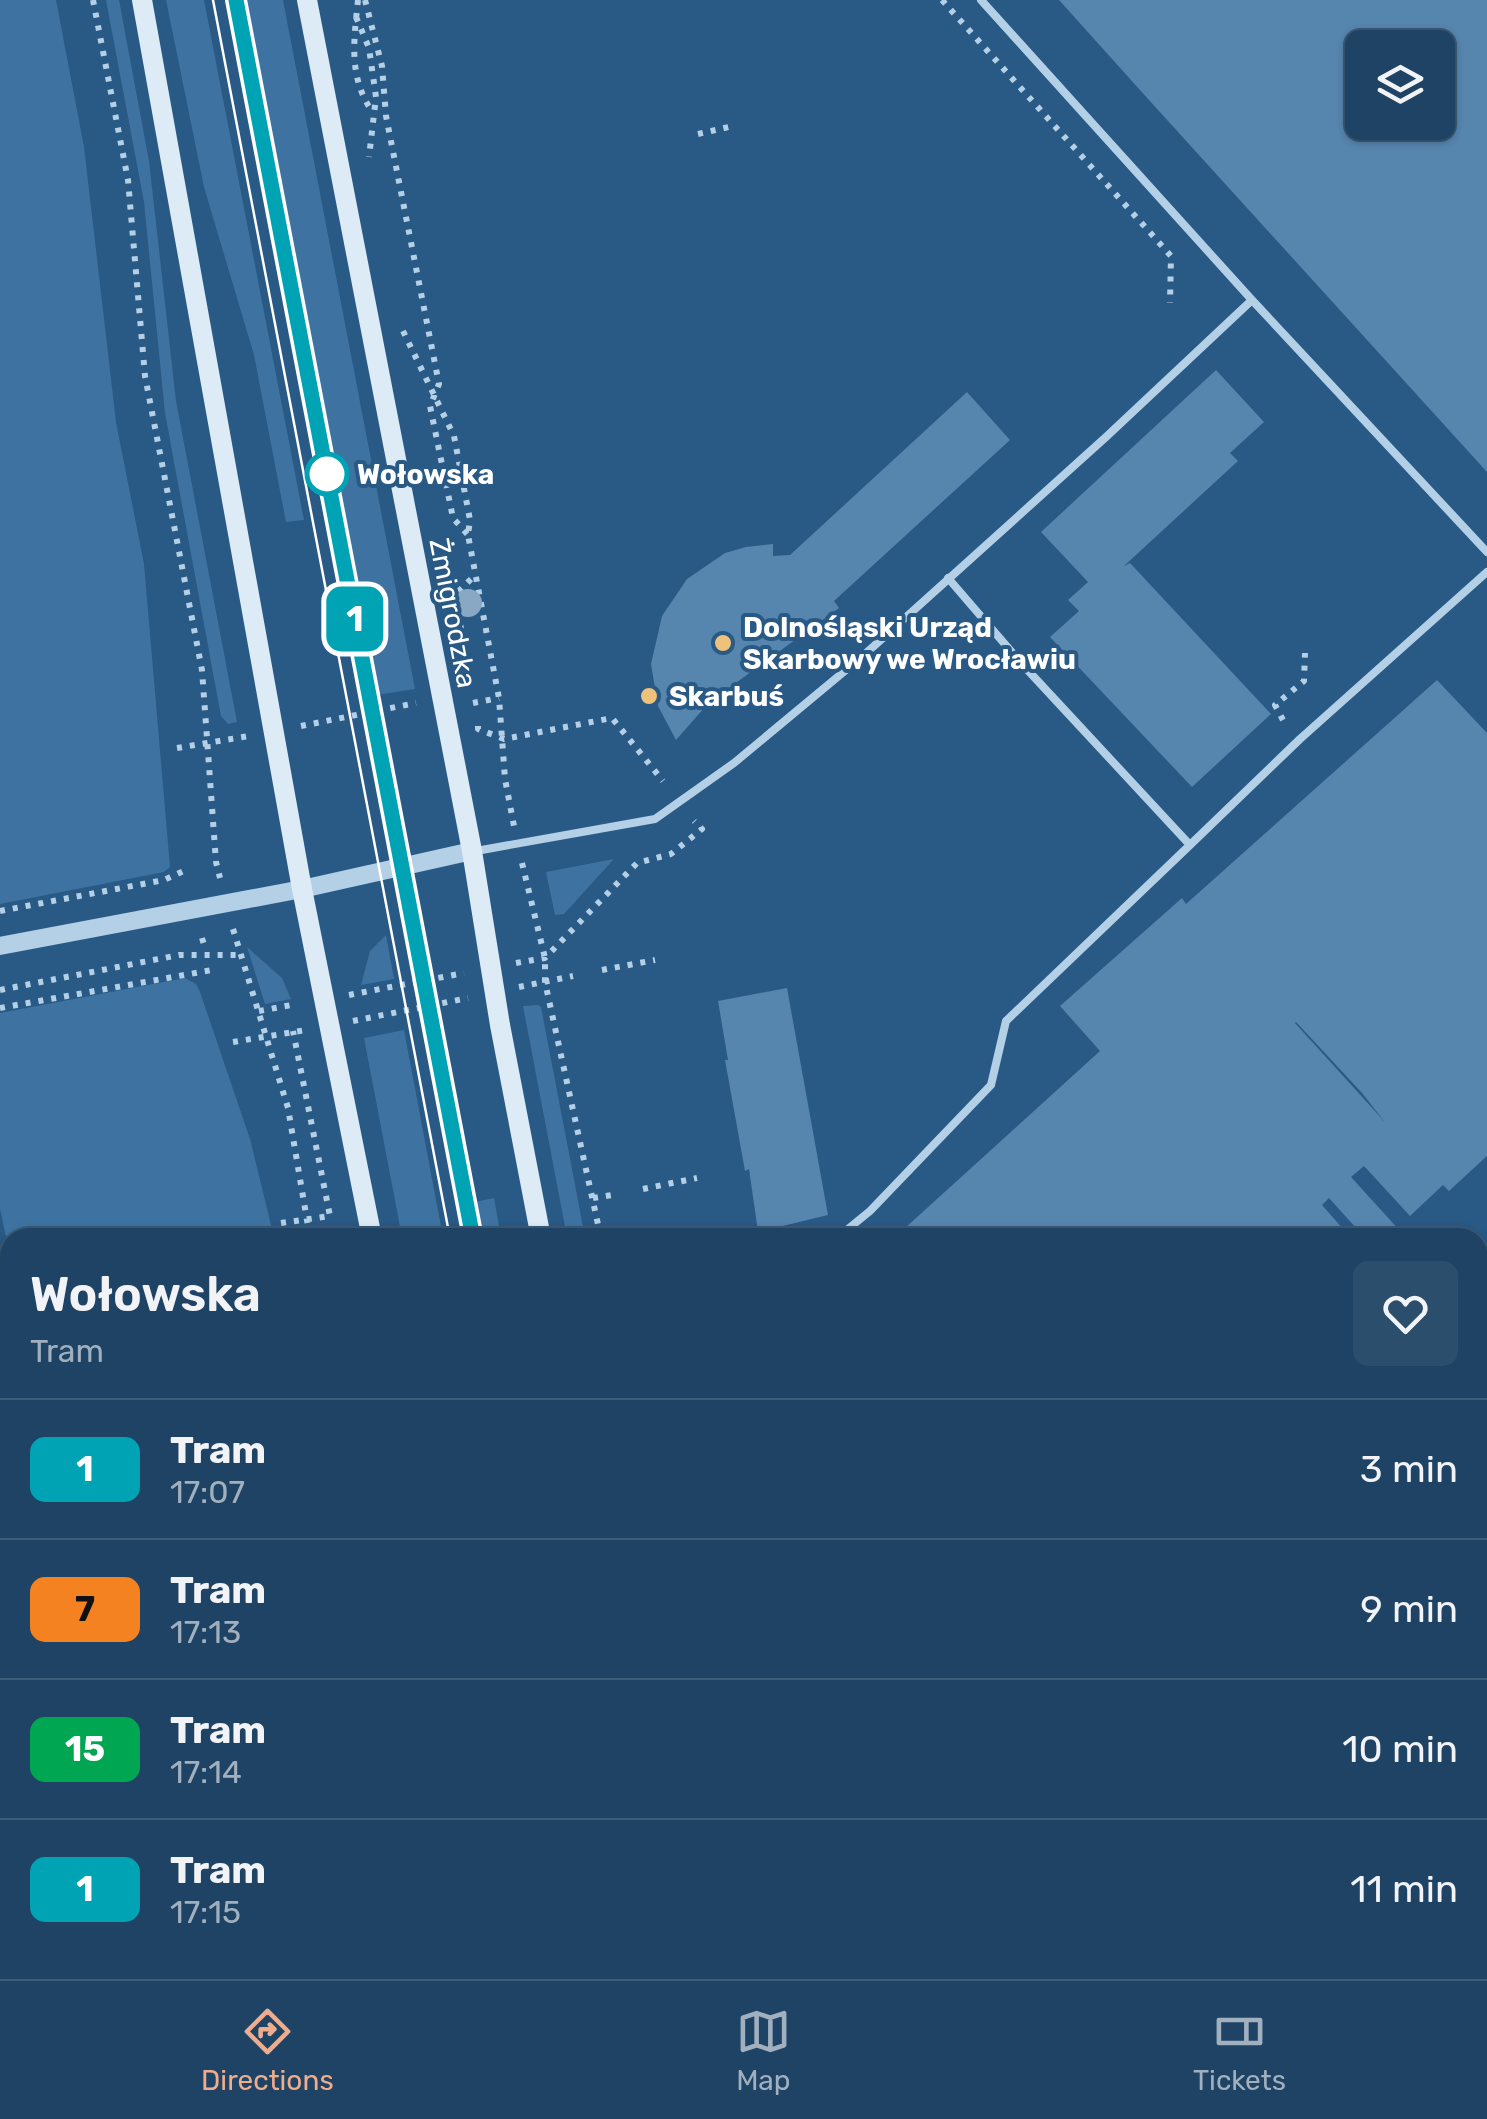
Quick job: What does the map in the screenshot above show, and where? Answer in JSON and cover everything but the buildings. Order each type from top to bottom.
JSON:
[{"type":"main road","points":[[142,0],[302,889],[370,1228]]},
{"type":"main road","name":"Żmigrodzka","points":[[307,0],[472,852],[494,993],[539,1228]]},
{"type":"street","points":[[0,946],[302,889],[472,852]]},
{"type":"lane","points":[[981,0],[1487,552]]},
{"type":"lane","points":[[472,852],[655,820],[734,763],[948,578],[1252,300]]},
{"type":"lane","points":[[850,1228],[870,1212],[991,1086],[1006,1021],[1300,738],[1487,572]]},
{"type":"lane","points":[[948,578],[1190,845]]},
{"type":"path","points":[[93,0],[128,180],[145,376],[202,670],[216,862],[239,954],[288,1108],[309,1228]]},
{"type":"path","points":[[361,0],[353,56],[363,98],[373,112]]},
{"type":"path","points":[[361,0],[382,66],[386,116],[439,384],[430,406],[453,518],[468,535]]},
{"type":"path","points":[[942,0],[1171,256],[1170,303]]},
{"type":"path","points":[[356,17],[371,61],[376,97],[369,155],[372,175]]},
{"type":"path","points":[[698,134],[733,126]]},
{"type":"path","points":[[400,325],[454,436],[499,698],[511,814]]},
{"type":"path","points":[[464,648],[457,593],[476,574]]},
{"type":"path","points":[[1283,720],[1276,705],[1304,681],[1305,653]]},
{"type":"path","points":[[470,694],[478,729],[504,738],[612,718],[663,781]]},
{"type":"path","points":[[176,748],[442,698]]},
{"type":"path","points":[[473,703],[499,698]]},
{"type":"path","points":[[259,1011],[545,958],[637,862],[671,854],[702,829],[694,821]]},
{"type":"path","points":[[0,910],[164,880],[188,869]]},
{"type":"path","points":[[525,881],[545,958],[545,982],[598,1228]]},
{"type":"path","points":[[202,938],[205,948]]},
{"type":"path","points":[[0,990],[179,955],[239,954]]},
{"type":"path","points":[[602,970],[654,960]]},
{"type":"path","points":[[0,1008],[212,970]]},
{"type":"path","points":[[233,1042],[572,976]]},
{"type":"path","points":[[281,1223],[330,1216],[294,1031]]},
{"type":"path","points":[[643,1189],[697,1178]]},
{"type":"path","points":[[593,1198],[612,1195]]},
{"type":"shaded area","points":[[0,0],[56,0],[84,147],[116,422],[144,564],[170,867],[164,872],[0,904]]},
{"type":"shaded area","points":[[106,0],[119,0],[149,161],[176,401],[237,722],[228,724],[221,716],[165,413],[144,202]]},
{"type":"shaded area","points":[[166,0],[204,0],[304,520],[286,522],[254,355],[204,187]]},
{"type":"shaded area","points":[[247,0],[283,0],[415,689],[377,695]]},
{"type":"shaded area","points":[[614,859],[564,914],[555,915],[546,872]]},
{"type":"shaded area","points":[[386,935],[394,979],[361,985],[370,951]]},
{"type":"shaded area","points":[[247,947],[282,978],[291,999],[265,1004]]},
{"type":"shaded area","points":[[185,978],[196,984],[250,1139],[272,1228],[4,1228],[0,1209],[0,1013]]},
{"type":"shaded area","points":[[523,1006],[541,1007],[583,1228],[565,1228]]},
{"type":"shaded area","points":[[404,1030],[441,1228],[400,1228],[364,1038]]},
{"type":"shaded area","points":[[494,1198],[499,1228],[480,1228],[475,1202]]},
{"type":"tram line","points":[[213,0],[448,1228]]},
{"type":"tram line","points":[[236,0],[471,1228]]},
{"type":"tram line","name":"1","points":[[236,0],[471,1228]]},
{"type":"place","name":"Wołowska","points":[[327,474]]},
{"type":"place","name":"Dolnośląski Urząd Skarbowy we Wrocławiu","points":[[723,643]]},
{"type":"place","name":"Skarbuś","points":[[649,696]]}]
